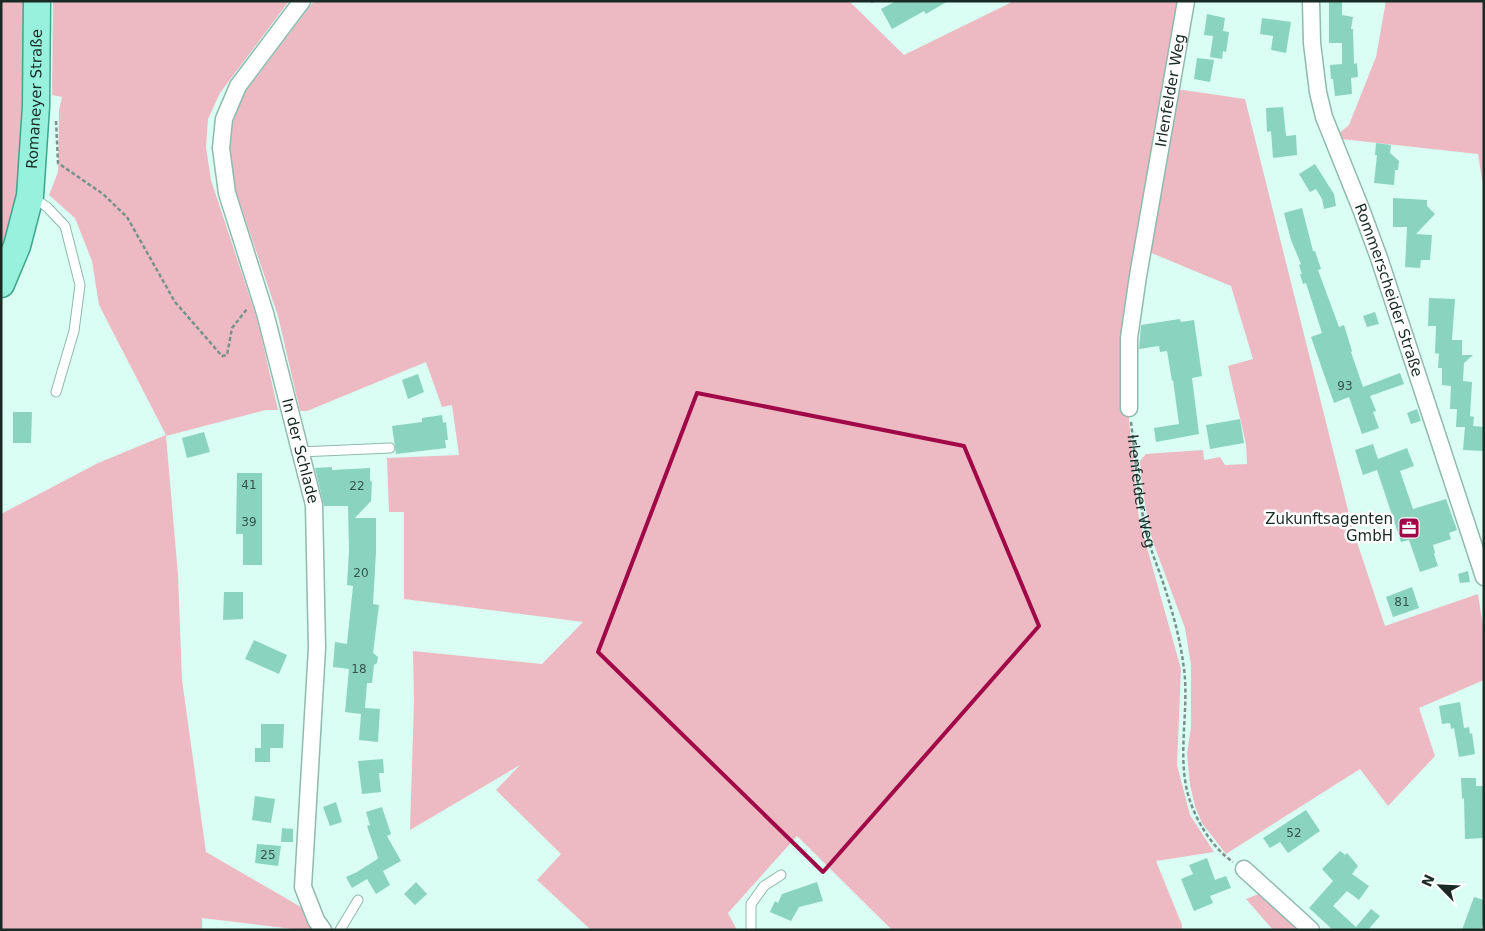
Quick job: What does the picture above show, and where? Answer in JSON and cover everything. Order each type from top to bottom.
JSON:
[{"type":"main road","name":"Romaneyer Straße","points":[[1,284],[17,246],[30,196],[36,106],[37,1]]},
{"type":"street","name":"In der Schlade","points":[[302,1],[238,86],[224,119],[221,148],[227,193],[264,313],[314,505],[317,648],[303,887],[316,920],[323,930]]},
{"type":"street","name":"Irlenfelder Weg","points":[[1129,408],[1129,338],[1186,1]]},
{"type":"street","name":"Rommerscheider Straße","points":[[1311,1],[1312,43],[1318,92],[1324,117],[1361,209],[1484,577]]},
{"type":"street","points":[[1244,870],[1311,930]]},
{"type":"lane","points":[[30,196],[47,207],[65,226],[80,285],[74,331],[56,392]]},
{"type":"lane","points":[[300,452],[390,448]]},
{"type":"lane","points":[[751,930],[750,904],[764,886],[781,876]]},
{"type":"lane","points":[[340,930],[358,900]]},
{"type":"path","points":[[56,115],[58,162],[104,194],[127,217],[175,302],[222,356],[227,355],[232,328],[246,309],[264,313]]},
{"type":"path","name":"Irlenfelder Weg","points":[[1129,408],[1143,519],[1149,544],[1167,595],[1183,661],[1187,690],[1183,762],[1189,799],[1198,822],[1223,855],[1244,870]]},
{"type":"highlighted area","points":[[697,393],[964,446],[1039,626],[823,872],[598,652]]},
{"type":"shaded area","points":[[1,1],[29,1],[28,148],[1,265]]},
{"type":"shaded area","points":[[53,1],[289,1],[220,93],[208,119],[206,147],[211,180],[258,322],[278,410],[266,410],[166,436],[178,575],[182,680],[206,852],[306,910],[314,930],[202,918],[202,930],[1,930],[1,514],[98,463],[166,435],[99,305],[92,261],[75,218],[49,195],[58,172],[59,110],[62,97],[52,95]]},
{"type":"shaded area","points":[[314,1],[849,1],[904,55],[1014,1],[1180,1],[1125,380],[1139,519],[1181,669],[1177,765],[1190,815],[1214,852],[1156,861],[1182,925],[1182,930],[892,930],[797,836],[728,913],[737,930],[591,930],[537,880],[561,854],[496,790],[520,765],[410,830],[414,702],[413,651],[542,664],[583,622],[404,599],[404,512],[389,512],[387,458],[459,455],[452,405],[442,407],[426,362],[307,411],[300,411],[278,316],[230,174],[227,138],[240,104],[237,103]]},
{"type":"shaded area","points":[[1386,1],[1484,1],[1484,192],[1478,154],[1341,139],[1339,133],[1349,125],[1376,57]]},
{"type":"shaded area","points":[[1176,89],[1245,99],[1353,530],[1385,626],[1478,594],[1484,634],[1484,680],[1419,708],[1435,756],[1388,806],[1360,769],[1226,854],[1202,823],[1195,806],[1190,785],[1187,754],[1191,727],[1191,665],[1185,628],[1153,542],[1142,486],[1140,461],[1146,454],[1203,450],[1204,460],[1220,457],[1225,465],[1247,464],[1246,444],[1228,366],[1253,359],[1231,286],[1149,252]]},
{"type":"shaded area","points":[[1261,893],[1305,930],[1273,930],[1246,899]]},
{"type":"building","points":[[896,1],[948,1],[926,14],[924,11],[892,29],[881,9]]},
{"type":"building","points":[[1329,1],[1342,1],[1342,15],[1353,17],[1351,29],[1353,29],[1354,64],[1357,63],[1358,77],[1351,78],[1352,94],[1335,96],[1330,65],[1342,64],[1342,43],[1329,43]]},
{"type":"building","points":[[1207,14],[1225,18],[1223,31],[1229,32],[1226,52],[1223,51],[1222,59],[1210,57],[1213,36],[1204,35]]},
{"type":"building","points":[[1262,18],[1291,22],[1286,53],[1271,50],[1273,36],[1260,34]]},
{"type":"building","points":[[1197,58],[1214,60],[1210,82],[1194,79]]},
{"type":"building","points":[[1283,107],[1286,136],[1296,135],[1297,155],[1273,158],[1271,131],[1267,132],[1266,108]]},
{"type":"building","points":[[1376,143],[1391,145],[1390,153],[1399,161],[1398,170],[1395,170],[1394,185],[1374,183],[1377,155],[1375,155]]},
{"type":"building","points":[[1315,164],[1334,194],[1336,206],[1324,209],[1322,199],[1316,189],[1310,192],[1299,174]]},
{"type":"building","points":[[1393,198],[1427,200],[1427,206],[1435,214],[1416,234],[1432,235],[1430,260],[1421,260],[1420,268],[1405,267],[1407,227],[1393,227]]},
{"type":"building","points":[[1302,208],[1313,251],[1315,251],[1321,269],[1318,270],[1339,327],[1344,325],[1363,387],[1400,373],[1404,384],[1370,396],[1376,411],[1373,412],[1379,428],[1362,434],[1349,397],[1334,403],[1311,337],[1322,333],[1306,283],[1303,284],[1299,265],[1301,264],[1291,240],[1284,213]]},
{"type":"building","points":[[1429,298],[1455,299],[1452,340],[1462,340],[1462,355],[1473,355],[1464,363],[1463,381],[1472,382],[1470,416],[1474,417],[1473,426],[1484,427],[1484,451],[1463,450],[1465,427],[1456,427],[1457,409],[1450,409],[1451,386],[1442,385],[1442,368],[1438,368],[1439,354],[1435,353],[1436,326],[1428,326]]},
{"type":"building","points":[[1375,312],[1379,324],[1367,327],[1363,316]]},
{"type":"building","points":[[1180,319],[1181,322],[1194,320],[1202,376],[1192,378],[1199,434],[1156,442],[1154,428],[1179,424],[1167,351],[1160,352],[1159,346],[1139,349],[1141,325]]},
{"type":"building","points":[[418,374],[424,392],[408,399],[402,380]]},
{"type":"building","points":[[1417,409],[1421,421],[1411,424],[1407,413]]},
{"type":"building","points":[[13,412],[32,412],[31,443],[13,443]]},
{"type":"building","points":[[442,415],[443,423],[446,422],[448,440],[445,440],[446,448],[396,454],[392,426],[422,422],[422,418]]},
{"type":"building","points":[[1240,419],[1244,443],[1210,449],[1206,425]]},
{"type":"building","points":[[204,432],[210,452],[187,458],[182,438]]},
{"type":"building","points":[[1373,444],[1378,459],[1407,448],[1414,466],[1400,471],[1413,509],[1446,499],[1457,530],[1449,533],[1451,539],[1433,545],[1438,566],[1420,572],[1409,540],[1401,542],[1377,470],[1363,475],[1355,450]]},
{"type":"building","points":[[332,467],[332,470],[370,468],[370,480],[372,482],[371,501],[355,518],[376,518],[373,604],[379,605],[373,653],[378,657],[377,663],[374,665],[372,683],[367,683],[365,708],[380,709],[378,742],[359,740],[361,714],[345,712],[349,669],[333,667],[335,642],[347,644],[353,586],[347,585],[349,551],[348,506],[324,506],[315,468]]},
{"type":"building","points":[[237,473],[262,473],[262,565],[243,565],[243,534],[236,534]]},
{"type":"building","points":[[1468,571],[1470,582],[1460,583],[1458,574]]},
{"type":"building","points":[[1412,587],[1419,608],[1393,617],[1386,597]]},
{"type":"building","points":[[224,592],[243,592],[243,619],[223,620]]},
{"type":"building","points":[[254,640],[287,655],[279,674],[245,659]]},
{"type":"building","points":[[1460,702],[1464,728],[1469,727],[1470,734],[1472,733],[1475,754],[1459,757],[1454,728],[1451,729],[1450,723],[1442,724],[1439,706]]},
{"type":"building","points":[[261,724],[284,724],[283,748],[270,748],[270,762],[255,762],[255,748],[261,748]]},
{"type":"building","points":[[383,759],[384,773],[379,773],[381,792],[362,794],[358,761]]},
{"type":"building","points":[[1461,778],[1476,778],[1476,786],[1484,786],[1484,838],[1465,839],[1464,798],[1462,799]]},
{"type":"building","points":[[255,796],[275,799],[271,823],[252,820]]},
{"type":"building","points":[[336,802],[342,822],[330,826],[323,807]]},
{"type":"building","points":[[382,807],[391,834],[387,836],[401,861],[383,871],[390,885],[376,894],[367,879],[352,888],[346,877],[378,858],[367,826],[370,825],[366,812]]},
{"type":"building","points":[[1306,810],[1320,831],[1288,853],[1280,842],[1270,848],[1263,838]]},
{"type":"building","points":[[282,828],[293,829],[293,842],[281,842]]},
{"type":"building","points":[[257,844],[281,846],[278,866],[255,863]]},
{"type":"building","points":[[1340,851],[1345,855],[1347,853],[1358,866],[1352,874],[1369,886],[1359,900],[1347,891],[1333,906],[1356,927],[1371,909],[1380,916],[1368,930],[1333,930],[1309,908],[1333,881],[1322,869]]},
{"type":"building","points":[[1207,858],[1215,880],[1226,876],[1231,888],[1210,896],[1213,903],[1194,911],[1181,879],[1193,874],[1189,865]]},
{"type":"building","points":[[416,882],[427,894],[415,905],[404,894]]},
{"type":"building","points":[[817,882],[823,901],[799,907],[791,921],[770,912],[775,901],[778,903],[782,894]]},
{"type":"building","points":[[1474,897],[1484,900],[1484,920],[1481,930],[1462,930]]},
{"type":"place","name":"Zukunftsagenten GmbH","points":[[1409,528]]}]
